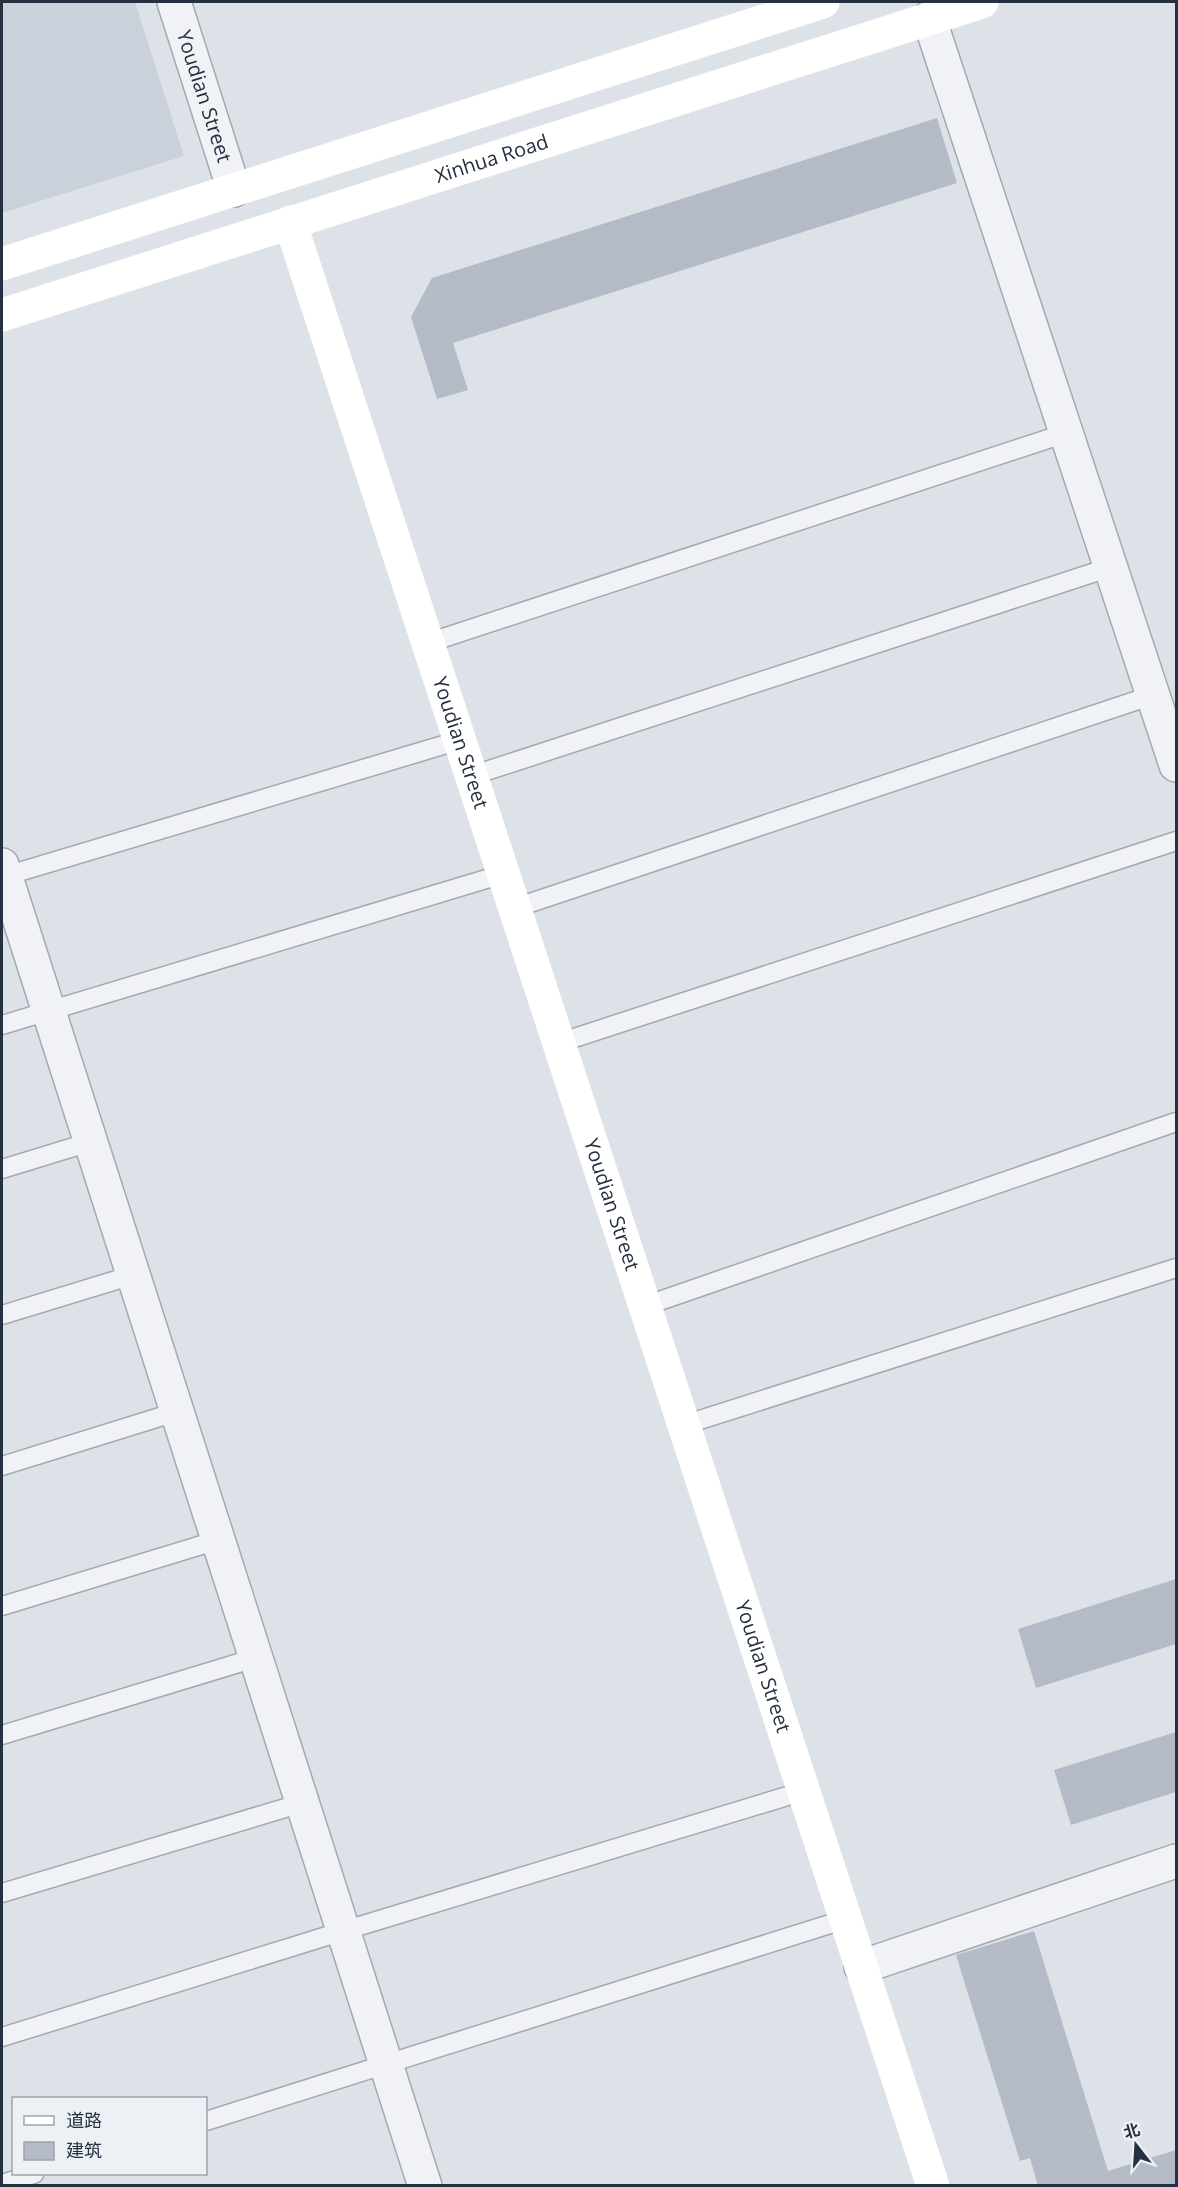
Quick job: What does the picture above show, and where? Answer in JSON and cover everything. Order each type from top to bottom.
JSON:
[{"type":"street","name":"Youdian Street","points":[[174,2],[234,190]]},
{"type":"street","points":[[2,264],[823,2]]},
{"type":"street","name":"Xinhua Road","points":[[2,315],[982,2]]},
{"type":"street","points":[[929,18],[1176,765]]},
{"type":"street","name":"Youdian Street","points":[[290,222],[933,2186]]},
{"type":"street","points":[[3,872],[425,2186]]},
{"type":"street","points":[[861,1967],[1176,1861]]},
{"type":"lane","points":[[428,643],[1066,433]]},
{"type":"lane","points":[[471,777],[1111,567]]},
{"type":"lane","points":[[515,908],[1153,695]]},
{"type":"lane","points":[[3,872],[460,740]]},
{"type":"lane","points":[[559,1043],[1176,841]]},
{"type":"lane","points":[[2,1025],[503,874]]},
{"type":"lane","points":[[645,1306],[1176,1122]]},
{"type":"lane","points":[[2,1169],[90,1142]]},
{"type":"lane","points":[[684,1425],[1176,1268]]},
{"type":"lane","points":[[2,1315],[133,1275]]},
{"type":"lane","points":[[2,1466],[177,1412]]},
{"type":"lane","points":[[2,1606],[218,1540]]},
{"type":"lane","points":[[2,1735],[255,1658]]},
{"type":"lane","points":[[2,2037],[804,1791]]},
{"type":"lane","points":[[2,1893],[302,1803]]},
{"type":"lane","points":[[207,2121],[846,1919]]},
{"type":"lane","points":[[2,2184],[31,2175]]},
{"type":"shaded area","points":[[2,2],[135,2],[184,156],[2,213]]},
{"type":"building","points":[[937,118],[957,183],[453,343],[468,390],[437,399],[411,317],[432,278]]},
{"type":"building","points":[[1176,1579],[1176,1644],[1036,1688],[1018,1629]]},
{"type":"building","points":[[1176,1732],[1176,1792],[1071,1825],[1054,1770]]},
{"type":"building","points":[[1034,1931],[1108,2171],[1176,2150],[1176,2186],[1038,2186],[1030,2158],[1020,2161],[956,1955]]}]
